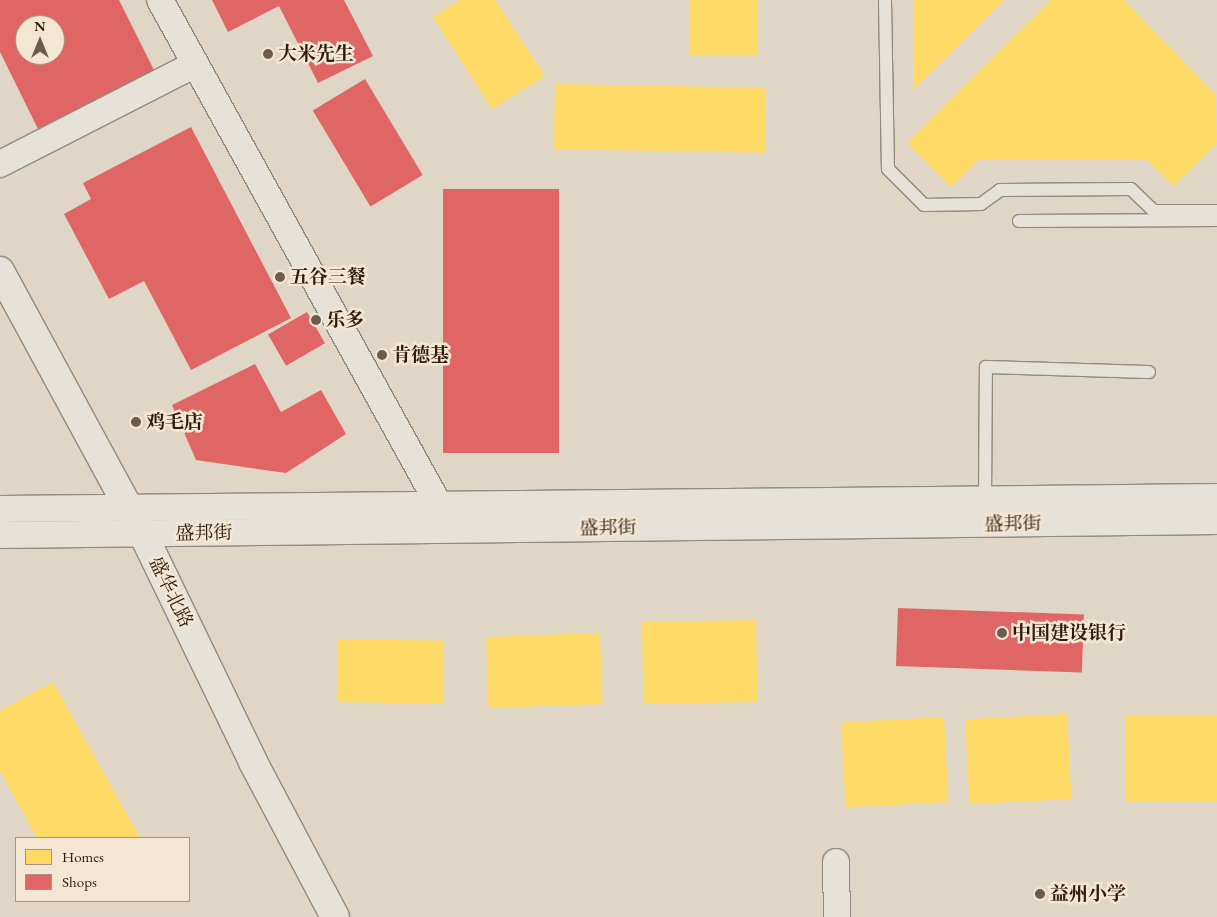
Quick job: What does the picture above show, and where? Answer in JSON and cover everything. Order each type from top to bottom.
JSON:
[{"type":"street","points":[[160,0],[439,505]]},
{"type":"street","points":[[0,164],[195,64]]},
{"type":"street","name":"盛华北路","points":[[0,271],[143,534],[253,762],[335,917]]},
{"type":"street","name":"盛邦街","points":[[0,509],[1217,497]]},
{"type":"street","name":"盛邦街","points":[[0,535],[1217,522]]},
{"type":"street","points":[[836,862],[837,917]]},
{"type":"lane","points":[[885,0],[888,169],[924,205],[981,204],[1000,190],[1131,189],[1154,211],[1217,211]]},
{"type":"lane","points":[[1019,221],[1217,220]]},
{"type":"lane","points":[[985,499],[986,367],[1149,372]]},
{"type":"building: Homes","points":[[460,0],[495,0],[545,76],[492,109],[433,17]]},
{"type":"building: Homes","points":[[690,0],[758,0],[758,55],[690,55]]},
{"type":"building: Homes","points":[[913,0],[1004,0],[914,89]]},
{"type":"building: Homes","points":[[1051,0],[1124,0],[1216,95],[1217,143],[1174,186],[1146,159],[978,160],[951,187],[907,143]]},
{"type":"building: Homes","points":[[555,84],[766,88],[765,153],[554,149]]},
{"type":"building: Homes","points":[[756,620],[757,702],[643,704],[642,622]]},
{"type":"building: Homes","points":[[600,633],[602,704],[489,708],[486,637]]},
{"type":"building: Homes","points":[[338,639],[444,641],[443,704],[337,702]]},
{"type":"building: Homes","points":[[53,682],[139,837],[36,837],[0,771],[0,711]]},
{"type":"building: Homes","points":[[1067,714],[1071,799],[970,804],[965,719]]},
{"type":"building: Homes","points":[[1125,716],[1217,716],[1217,801],[1125,801]]},
{"type":"building: Homes","points":[[944,717],[948,802],[846,807],[841,722]]},
{"type":"building: Shops","points":[[0,0],[119,0],[157,76],[40,133],[0,52]]},
{"type":"building: Shops","points":[[212,0],[344,0],[373,56],[318,83],[279,6],[228,32]]},
{"type":"building: Shops","points":[[365,79],[423,175],[370,206],[313,110]]},
{"type":"building: Shops","points":[[191,127],[291,318],[191,370],[144,281],[109,299],[64,214],[91,199],[83,183]]},
{"type":"building: Shops","points":[[443,189],[559,189],[559,453],[443,453]]},
{"type":"building: Shops","points":[[307,312],[325,343],[286,366],[268,334]]},
{"type":"building: Shops","points":[[255,364],[281,412],[321,390],[346,434],[286,473],[196,460],[172,405]]},
{"type":"building: Shops","points":[[898,608],[1084,614],[1082,672],[896,666]]},
{"type":"place","name":"大米先生","points":[[268,54]]},
{"type":"place","name":"五谷三餐","points":[[280,277]]},
{"type":"place","name":"乐多","points":[[316,320]]},
{"type":"place","name":"肯德基","points":[[382,355]]},
{"type":"place","name":"鸡毛店","points":[[136,422]]},
{"type":"place","name":"中国建设银行","points":[[1002,633]]},
{"type":"place","name":"益州小学","points":[[1040,894]]}]
